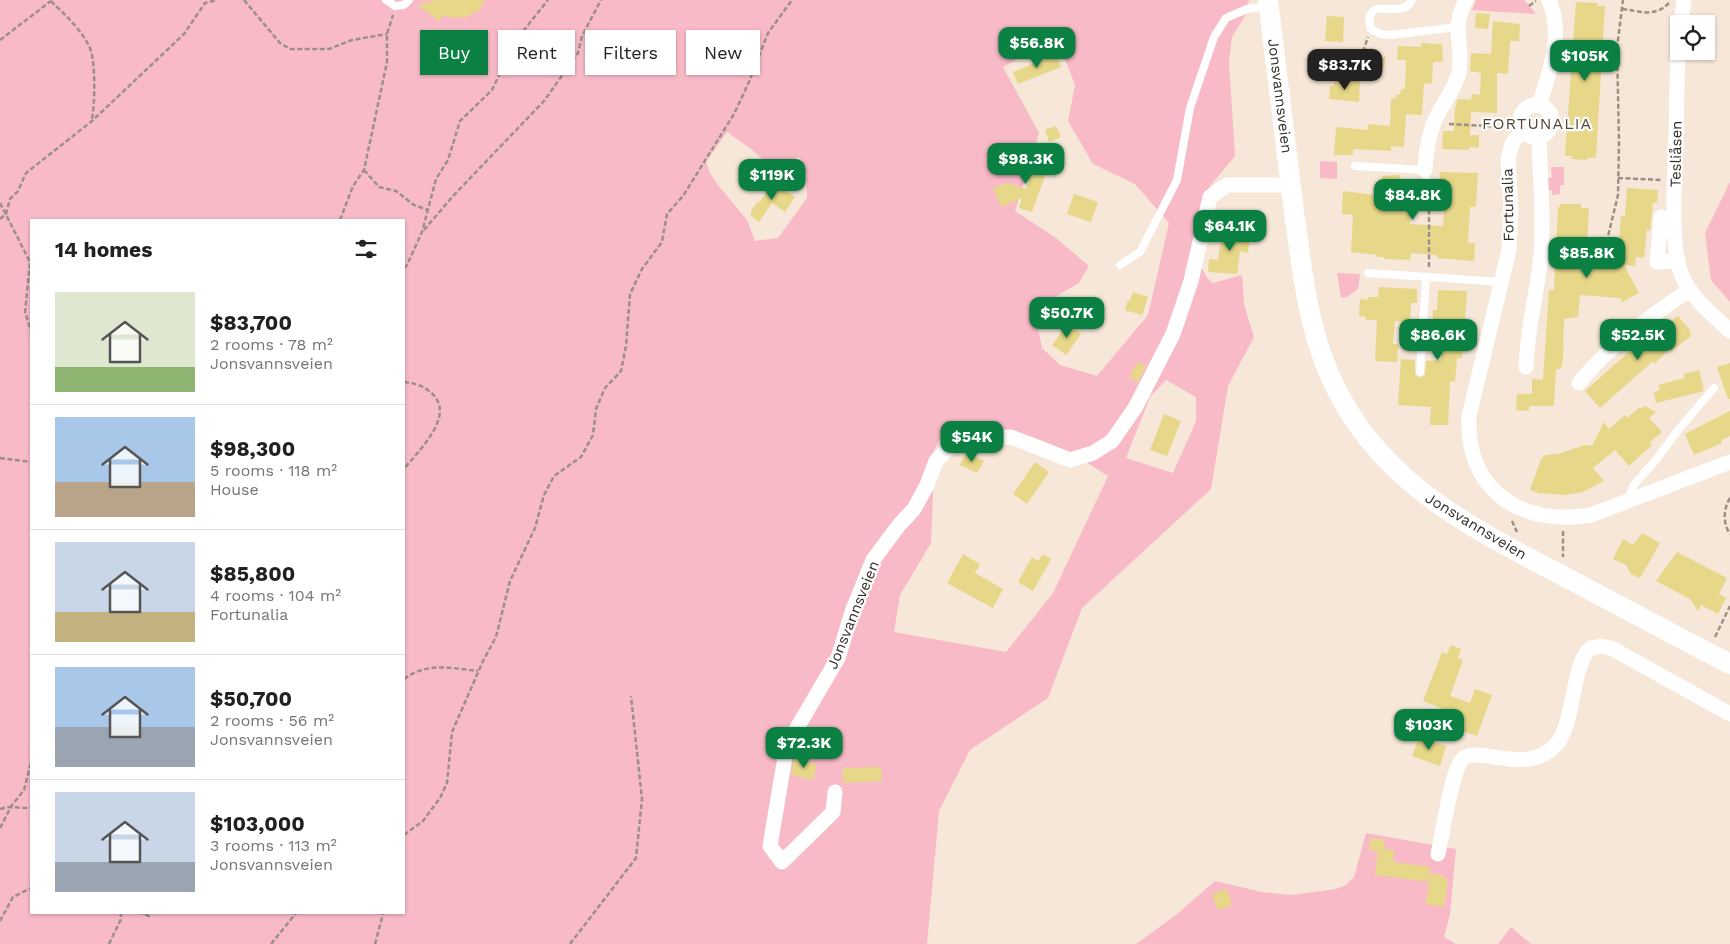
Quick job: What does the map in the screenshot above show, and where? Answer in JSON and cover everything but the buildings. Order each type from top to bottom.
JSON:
[{"type":"main road","name":"Jonsvannsveien","points":[[1268,3],[1305,290],[1321,353],[1346,408],[1384,459],[1418,490],[1457,518],[1730,664]]},
{"type":"street","points":[[1425,170],[1428,140],[1434,123],[1452,91],[1459,72],[1457,27],[1460,11],[1466,0]]},
{"type":"street","points":[[1522,130],[1529,136],[1539,137],[1549,131],[1552,121],[1548,110],[1539,105],[1554,55],[1554,19],[1549,0]]},
{"type":"street","points":[[1682,15],[1684,0]]},
{"type":"street","name":"Tesliåsen","points":[[1679,60],[1675,181],[1675,234],[1678,261],[1682,275],[1699,302],[1730,330]]},
{"type":"street","name":"Fortunalia","points":[[1539,105],[1528,106],[1524,110],[1519,119],[1522,130],[1512,144],[1508,159],[1511,229],[1509,250],[1469,416],[1470,443],[1473,457],[1482,477],[1496,493],[1508,502],[1530,512],[1563,518],[1591,515],[1730,462]]},
{"type":"street","points":[[1526,367],[1527,344],[1538,277],[1543,226],[1539,137]]},
{"type":"street","name":"Jonsvannsveien","points":[[835,792],[833,812],[782,862],[770,846],[787,745],[838,658],[853,609],[873,560],[899,525],[914,509],[927,485],[936,461],[950,447],[972,438],[1011,437],[1070,460],[1093,454],[1112,441],[1135,408],[1173,334],[1191,281],[1210,197],[1227,185],[1291,185]]},
{"type":"street","points":[[1661,217],[1657,262],[1678,261]]},
{"type":"street","points":[[1579,383],[1598,360],[1656,311],[1690,290]]},
{"type":"street","points":[[1438,854],[1452,788],[1460,762],[1464,758],[1476,754],[1526,760],[1549,752],[1564,732],[1583,659],[1591,648],[1602,646],[1613,650],[1730,714]]},
{"type":"lane","points":[[386,0],[395,6],[404,5],[409,0]]},
{"type":"lane","points":[[1412,0],[1407,7],[1377,9],[1373,11],[1369,18],[1371,29],[1380,34],[1391,35],[1457,27]]},
{"type":"lane","name":"Jonsvannsveien","points":[[1120,265],[1140,252],[1177,180],[1190,108],[1214,37],[1226,18],[1268,3]]},
{"type":"lane","points":[[1355,166],[1425,170],[1429,200]]},
{"type":"lane","points":[[1368,274],[1502,282]]},
{"type":"lane","points":[[1420,372],[1426,278]]},
{"type":"lane","points":[[1632,500],[1630,495],[1632,486],[1655,461],[1714,388]]},
{"type":"path","points":[[0,219],[6,214],[10,199],[18,191],[26,173],[92,121],[184,34],[205,1],[217,0]]},
{"type":"path","points":[[244,0],[280,43],[290,49],[329,49],[352,40],[387,34]]},
{"type":"path","points":[[405,267],[422,232],[436,179],[448,160],[460,121],[492,90],[516,40],[548,0]]},
{"type":"path","points":[[422,232],[453,196],[544,101],[578,53],[582,36],[601,0]]},
{"type":"path","points":[[405,833],[423,821],[447,783],[452,732],[478,671],[496,637],[510,581],[535,528],[544,495],[554,476],[581,457],[592,435],[596,409],[605,388],[621,371],[626,346],[630,294],[642,269],[662,242],[667,214],[683,196],[734,114],[768,33],[792,0]]},
{"type":"path","points":[[1529,6],[1538,0]]},
{"type":"path","points":[[1603,257],[1618,195],[1617,48],[1623,0]]},
{"type":"path","points":[[1622,9],[1653,13],[1662,10],[1673,0]]},
{"type":"path","points":[[0,40],[51,1],[77,28],[90,47],[96,103],[92,121]]},
{"type":"path","points":[[340,219],[352,186],[364,170],[386,62],[387,34],[395,6]]},
{"type":"path","points":[[1363,52],[1371,29]]},
{"type":"path","points":[[1434,123],[1522,130]]},
{"type":"path","points":[[364,170],[379,187],[396,191],[414,205],[428,210]]},
{"type":"path","points":[[1618,178],[1675,181]]},
{"type":"path","points":[[1426,278],[1429,267],[1429,200]]},
{"type":"path","points":[[0,203],[30,262],[26,312],[30,327]]},
{"type":"path","points":[[405,382],[424,387],[435,395],[440,403],[441,412],[436,426],[405,468]]},
{"type":"path","points":[[0,458],[30,462]]},
{"type":"path","points":[[1730,498],[1727,504],[1725,519],[1725,524],[1730,534]]},
{"type":"path","points":[[1563,518],[1563,557]]},
{"type":"path","points":[[1512,519],[1517,533]]},
{"type":"path","points":[[1715,637],[1730,606]]},
{"type":"path","points":[[405,678],[413,672],[436,666],[478,671]]},
{"type":"path","points":[[570,944],[636,858],[642,799],[631,696]]},
{"type":"path","points":[[0,828],[12,805],[24,790],[30,766]]},
{"type":"path","points":[[0,809],[12,805],[24,809],[30,807]]},
{"type":"path","points":[[0,921],[13,897],[30,888]]},
{"type":"path","points":[[109,944],[121,919],[121,914]]},
{"type":"path","points":[[271,944],[295,914]]},
{"type":"path","points":[[375,944],[384,914]]},
{"type":"shaded area","points":[[0,0],[1249,0],[1245,16],[1232,37],[1229,62],[1235,156],[1210,186],[1192,249],[1207,278],[1213,283],[1242,275],[1244,304],[1254,337],[1228,386],[1211,489],[1082,608],[1048,698],[970,750],[939,811],[927,944],[0,944]],"holes":[[[1057,38],[1075,85],[1068,121],[1093,164],[1135,184],[1169,223],[1148,315],[1097,376],[1060,365],[1042,348],[1034,309],[1079,283],[1089,266],[1056,238],[1015,211],[1039,133],[1003,67]],[[727,132],[751,149],[778,173],[785,162],[799,157],[806,168],[807,198],[778,238],[755,241],[747,220],[718,185],[710,173],[706,162]],[[1166,380],[1196,397],[1196,421],[1173,473],[1126,458],[1150,397]],[[974,428],[1033,437],[1072,453],[1108,476],[1053,593],[1006,652],[894,632],[900,595],[931,543],[933,494],[930,459],[942,434]]]},
{"type":"shaded area","points":[[1476,0],[1524,0],[1536,14],[1472,10]]},
{"type":"shaded area","points":[[1320,161],[1337,162],[1337,179],[1320,178]]},
{"type":"shaded area","points":[[1551,167],[1564,167],[1564,185],[1560,185],[1560,194],[1552,195],[1552,190],[1543,190],[1542,178],[1552,178]]},
{"type":"shaded area","points":[[1730,182],[1730,302],[1711,280],[1705,233]]},
{"type":"shaded area","points":[[1337,273],[1360,274],[1358,289],[1347,297],[1341,298]]},
{"type":"shaded area","points":[[1366,833],[1456,849],[1450,914],[1444,937],[1456,944],[1136,944],[1176,915],[1215,881],[1262,892],[1291,895],[1336,889],[1346,885],[1354,877]]},
{"type":"shaded area","points":[[1511,927],[1531,944],[1498,944]]},
{"type":"district","name":"FORTUNALIA","points":[[1537,123]]}]
